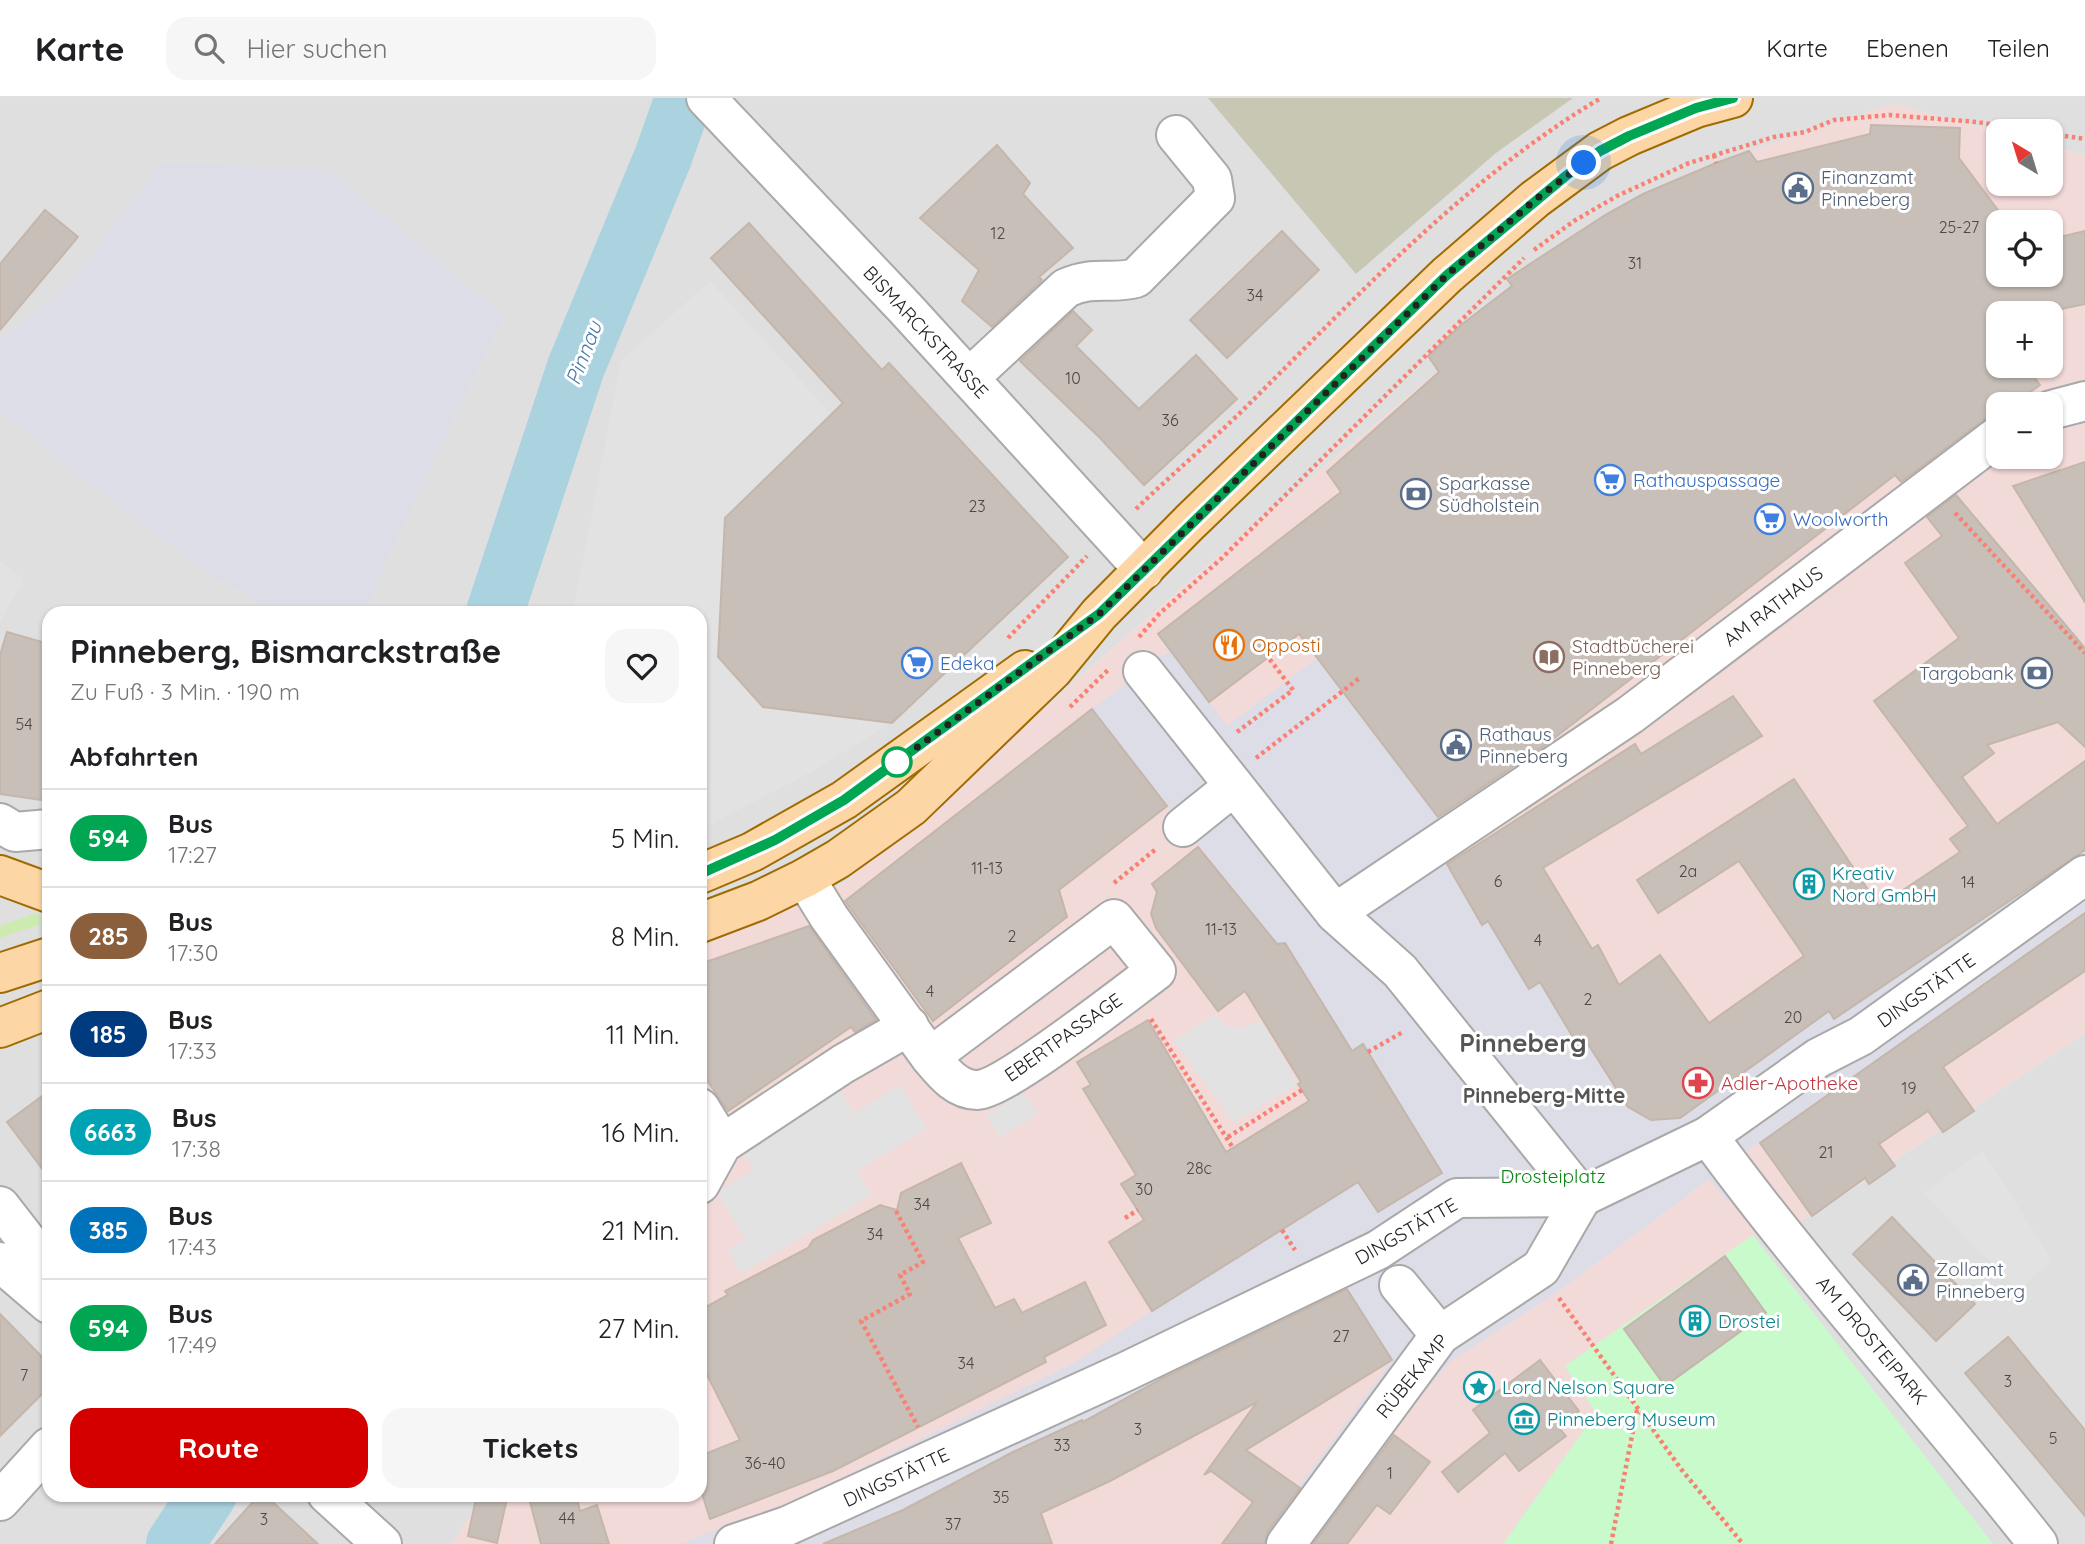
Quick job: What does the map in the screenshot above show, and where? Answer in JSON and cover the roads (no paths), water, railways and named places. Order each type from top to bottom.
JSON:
[{"type":"main road","points":[[707,920],[758,901],[805,878],[838,859],[911,807],[1053,670],[1099,614],[1143,570],[1447,275],[1535,200],[1610,146],[1696,108],[1733,98]]},
{"type":"main road","points":[[707,871],[752,852],[810,822],[1099,614]]},
{"type":"main road","points":[[911,807],[925,773],[926,757],[919,746]]},
{"type":"main road","points":[[0,875],[42,890]]},
{"type":"main road","points":[[0,973],[42,959]]},
{"type":"main road","points":[[0,1028],[42,1012]]},
{"type":"street","name":"BISMARCKSTRASSE","points":[[715,107],[969,378],[1143,570]]},
{"type":"street","points":[[969,378],[1066,288],[1091,279],[1121,282],[1136,278],[1215,198],[1212,178],[1176,135]]},
{"type":"street","points":[[2063,407],[2085,401]]},
{"type":"street","name":"AM RATHAUS","points":[[1335,914],[1630,715],[1986,445]]},
{"type":"street","points":[[1139,656],[1231,783],[1335,914],[1400,971],[1582,1197]]},
{"type":"street","points":[[1183,827],[1231,783]]},
{"type":"street","points":[[0,823],[15,832],[42,830]]},
{"type":"street","name":"DINGSTÄTTE","points":[[734,1544],[787,1526],[1127,1371],[1390,1270],[1457,1198],[1582,1197],[1708,1136],[1818,1058],[1861,1036],[2085,875]]},
{"type":"street","name":"EBERTPASSAGE","points":[[805,878],[930,1057],[947,1076],[962,1087],[978,1090],[990,1086],[1027,1065],[1156,971],[1114,919],[930,1057]]},
{"type":"street","points":[[707,1171],[722,1144],[843,1064],[909,1026]]},
{"type":"street","points":[[707,1119],[722,1144]]},
{"type":"street","name":"AM DROSTEIPARK","points":[[1708,1136],[1746,1188],[1976,1464],[2038,1544]]},
{"type":"street","name":"RÜBEKAMP","points":[[1286,1544],[1440,1335],[1541,1268],[1582,1197]]},
{"type":"street","points":[[0,1206],[42,1260]]},
{"type":"street","points":[[0,1262],[42,1298]]},
{"type":"street","points":[[1390,1270],[1440,1335]]},
{"type":"street","points":[[0,1501],[42,1455]]},
{"type":"street","points":[[336,1502],[382,1544]]},
{"type":"waterway","name":"Pinnau","points":[[497,606],[576,367],[663,157],[684,98]]},
{"type":"waterway","name":"Pinnau","points":[[175,1544],[203,1502]]},
{"type":"place","name":"Finanzamt Pinneberg","points":[[1798,188]]},
{"type":"place","name":"Rathauspassage","points":[[1610,480]]},
{"type":"place","name":"Sparkasse Südholstein","points":[[1416,494]]},
{"type":"place","name":"Woolworth","points":[[1770,519]]},
{"type":"place","name":"Opposti","points":[[1229,645]]},
{"type":"place","name":"Stadtbücherei Pinneberg","points":[[1549,657]]},
{"type":"place","name":"Edeka","points":[[917,663]]},
{"type":"place","name":"Targobank","points":[[2037,673]]},
{"type":"place","name":"Rathaus Pinneberg","points":[[1456,745]]},
{"type":"place","name":"Kreativ Nord GmbH","points":[[1809,884]]},
{"type":"place","name":"Adler-Apotheke","points":[[1698,1083]]},
{"type":"place","name":"Zollamt Pinneberg","points":[[1913,1280]]},
{"type":"place","name":"Drostei","points":[[1695,1321]]},
{"type":"place","name":"Lord Nelson Square","points":[[1479,1387]]},
{"type":"place","name":"Pinneberg Museum","points":[[1524,1419]]},
{"type":"district","name":"Pinneberg","points":[[1523,1042]]},
{"type":"district","name":"Pinneberg-Mitte","points":[[1544,1095]]},
{"type":"park label","name":"Drosteiplatz","points":[[1553,1176]]}]
